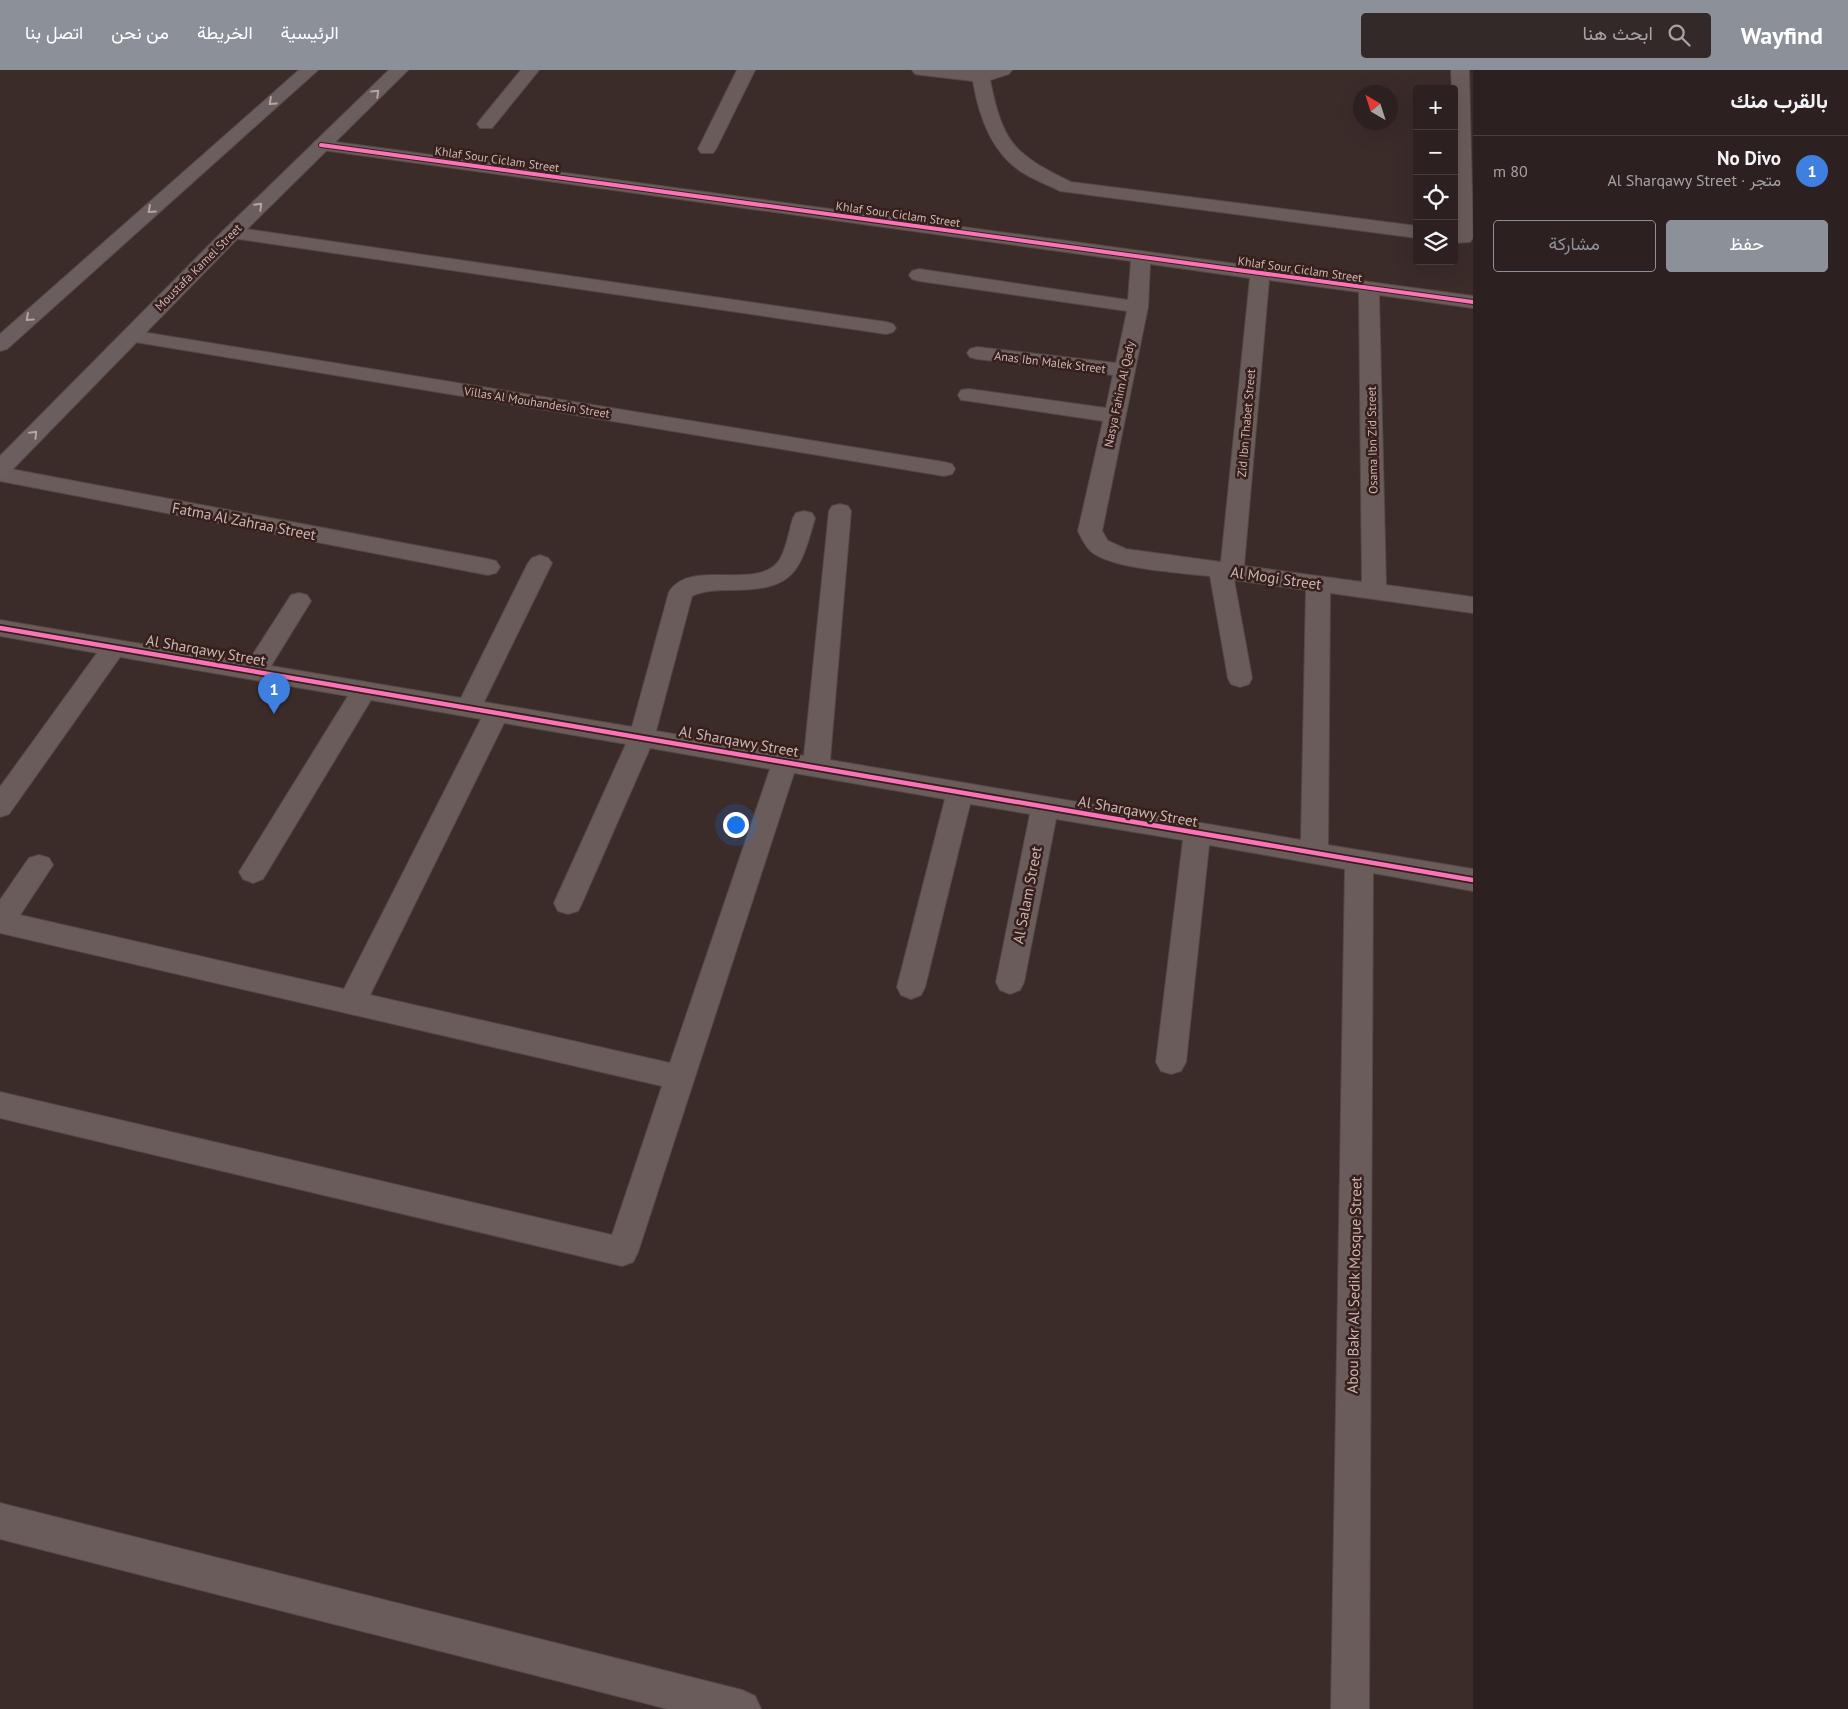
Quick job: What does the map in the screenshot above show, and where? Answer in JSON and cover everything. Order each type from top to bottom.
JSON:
[{"type":"main road","points":[[0,345],[308,70]]},
{"type":"main road","name":"Moustafa Kamel Street","points":[[0,469],[232,233],[399,70]]},
{"type":"street","points":[[486,124],[530,70]]},
{"type":"street","points":[[707,149],[746,70]]},
{"type":"street","points":[[921,70],[946,71],[981,77],[1003,70]]},
{"type":"street","points":[[1458,237],[1463,238],[1460,70]]},
{"type":"street","points":[[981,77],[987,114],[1004,146],[1029,169],[1067,187],[1413,231]]},
{"type":"street","name":"Khlaf Sour Ciclam Street","points":[[321,145],[1010,248],[1141,257],[1473,302]]},
{"type":"street","points":[[232,233],[886,328]]},
{"type":"street","name":"Nasya Fahim Al Qady","points":[[1090,531],[1138,307],[1141,257]]},
{"type":"street","name":"Zid Ibn Thabet Street","points":[[1240,678],[1226,571],[1260,273]]},
{"type":"street","points":[[919,275],[1138,307]]},
{"type":"street","name":"Osama Ibn Zid Street","points":[[1369,288],[1374,592]]},
{"type":"street","name":"Villas Al Mouhandesin Street","points":[[130,336],[944,469]]},
{"type":"street","name":"Anas Ibn Malek Street","points":[[978,353],[1123,370]]},
{"type":"street","points":[[969,395],[1114,416]]},
{"type":"street","name":"Fatma Al Zahraa Street","points":[[0,474],[488,567]]},
{"type":"street","points":[[816,767],[840,511]]},
{"type":"street","points":[[568,903],[642,737],[681,592],[695,584],[761,581],[777,574],[788,564],[804,518]]},
{"type":"street","name":"Al Mogi Street","points":[[1090,531],[1094,543],[1108,552],[1126,558],[1473,605]]},
{"type":"street","points":[[469,707],[540,563]]},
{"type":"street","points":[[1314,854],[1318,584]]},
{"type":"street","points":[[255,671],[299,600]]},
{"type":"street","name":"Al Sharqawy Street","points":[[0,628],[1473,880]]},
{"type":"street","points":[[0,806],[114,647]]},
{"type":"street","points":[[254,872],[364,689]]},
{"type":"street","points":[[352,1003],[497,712]]},
{"type":"street","points":[[0,1105],[622,1252],[785,762]]},
{"type":"street","points":[[911,987],[960,792]]},
{"type":"street","name":"Al Salam Street","points":[[1010,982],[1045,807]]},
{"type":"street","points":[[1171,1062],[1196,834]]},
{"type":"street","name":"Abou Bakr Al Sedik Mosque Street","points":[[1350,1709],[1359,861]]},
{"type":"street","points":[[39,865],[0,922],[680,1078]]},
{"type":"street","points":[[0,1520],[742,1709]]},
{"type":"cycle path","points":[[321,145],[1473,302]]},
{"type":"cycle path","points":[[0,628],[1473,880]]},
{"type":"place","name":"No Divo","points":[[274,714]]}]
